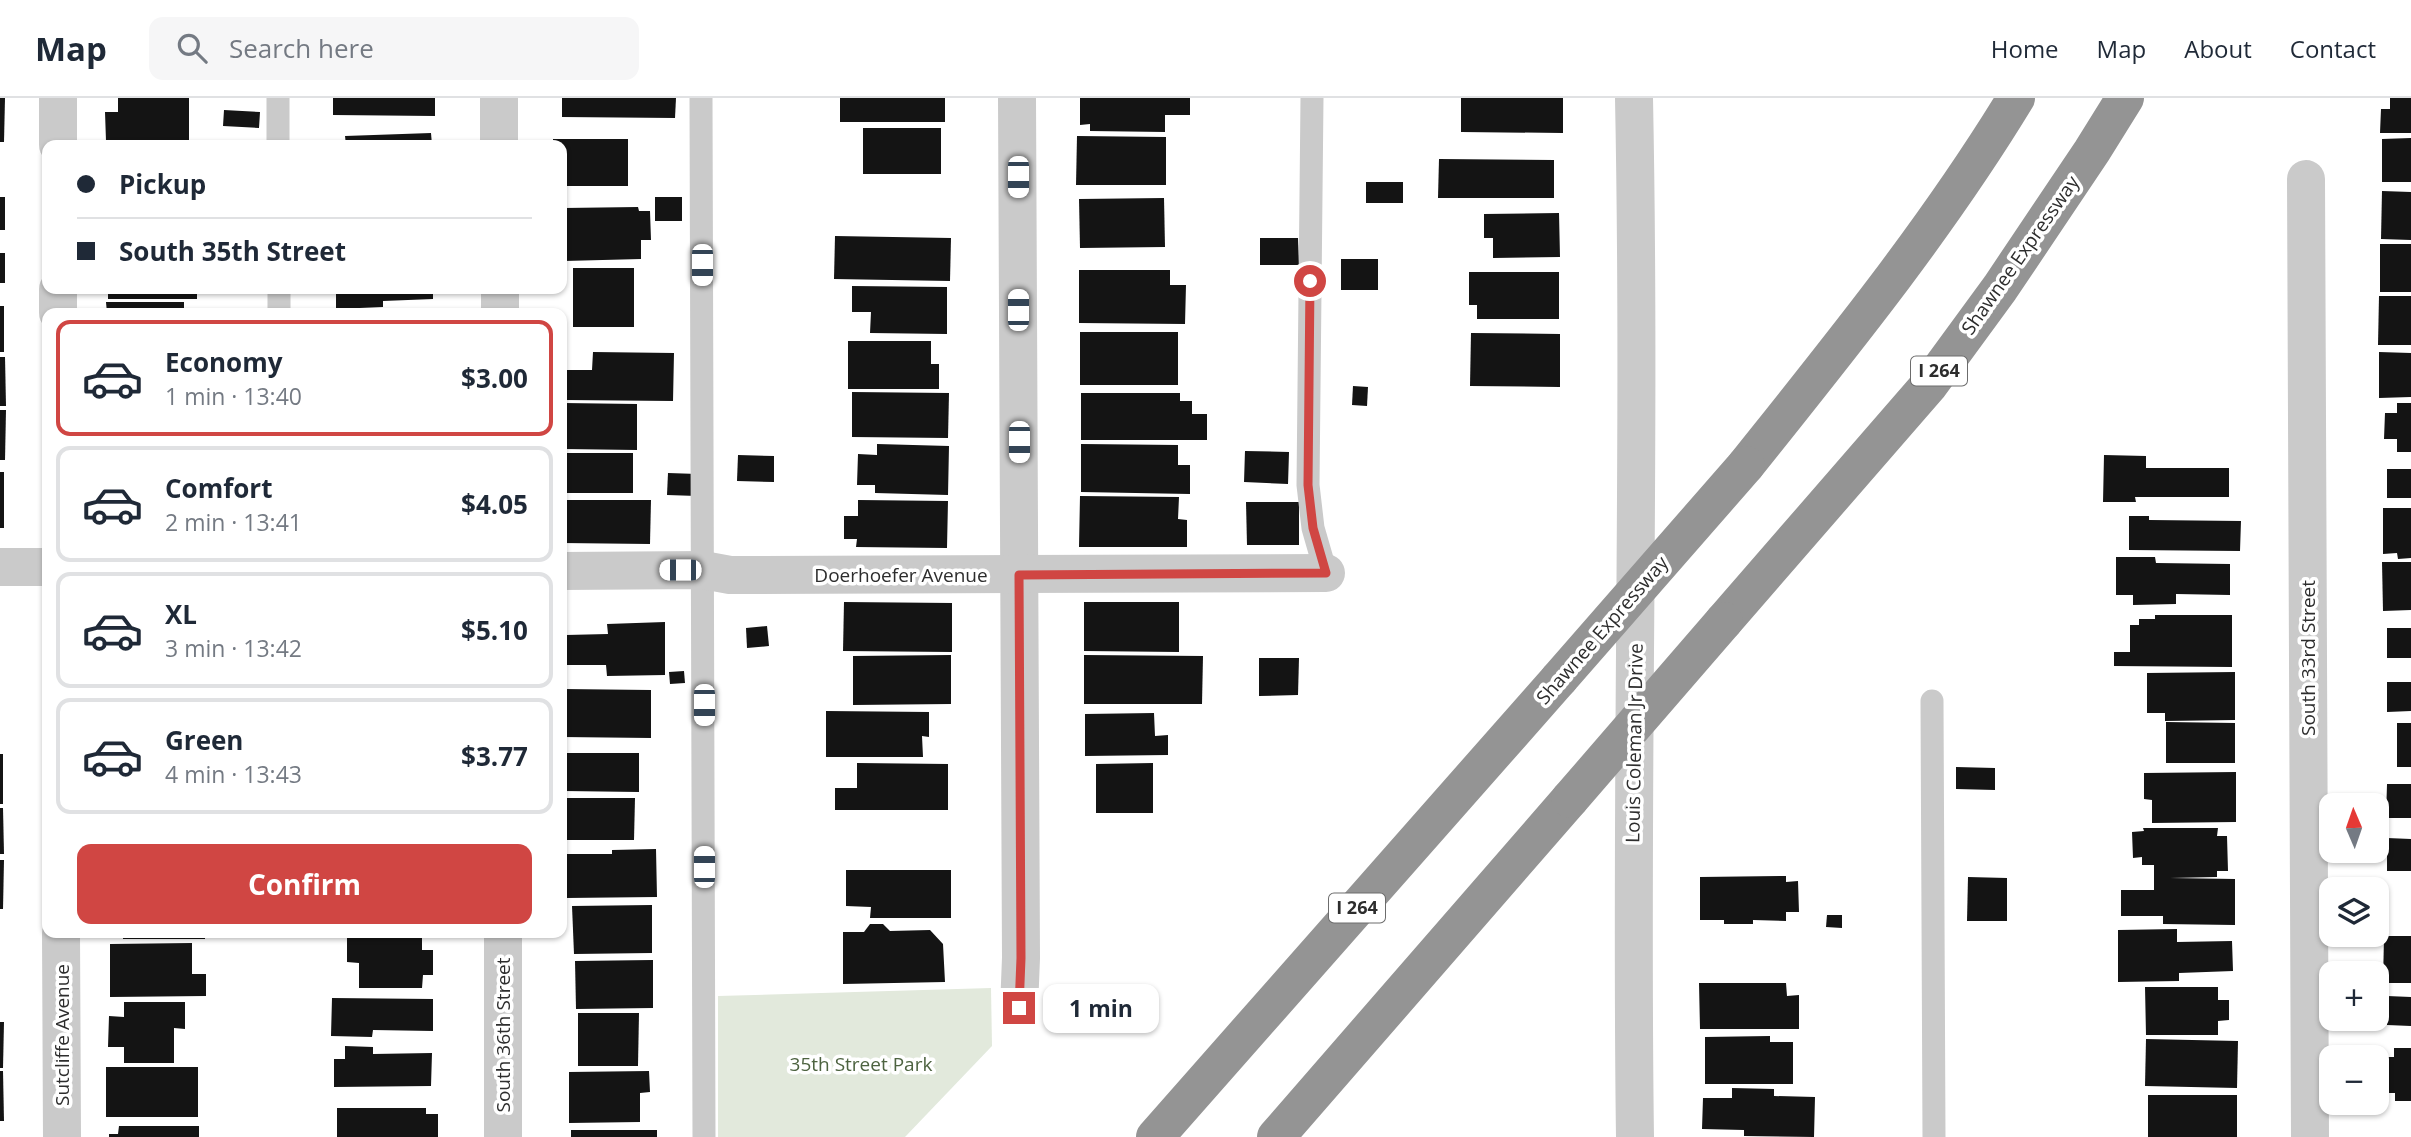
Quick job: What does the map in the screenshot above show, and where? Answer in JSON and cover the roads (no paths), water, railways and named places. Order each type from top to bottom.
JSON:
[{"type":"highway","name":"Shawnee Expressway","points":[[1155,1137],[1746,465],[1898,273],[2016,98]]},
{"type":"highway","name":"Shawnee Expressway","points":[[1276,1137],[1929,385],[2000,288],[2092,151],[2124,98]]},
{"type":"street","points":[[58,98],[58,140]]},
{"type":"street","points":[[499,98],[499,140]]},
{"type":"street","points":[[1017,98],[1021,958],[1019,1008]]},
{"type":"street","name":"Louis Coleman Jr Drive","points":[[1634,98],[1637,449],[1632,908],[1634,1137]]},
{"type":"street","name":"South 33rd Street","points":[[2306,179],[2310,1137]]},
{"type":"street","points":[[0,567],[42,567]]},
{"type":"street","name":"Doerhoefer Avenue","points":[[567,571],[703,570],[730,575],[1326,573]]},
{"type":"street","name":"Sutcliffe Avenue","points":[[61,938],[62,1137]]},
{"type":"street","name":"South 36th Street","points":[[503,938],[503,1137]]},
{"type":"lane","points":[[278,98],[278,140]]},
{"type":"lane","points":[[701,98],[704,1137]]},
{"type":"lane","points":[[1312,98],[1308,485],[1313,528],[1326,573]]},
{"type":"lane","points":[[1932,701],[1934,1137]]},
{"type":"park label","name":"35th Street Park","points":[[861,1064]]}]
